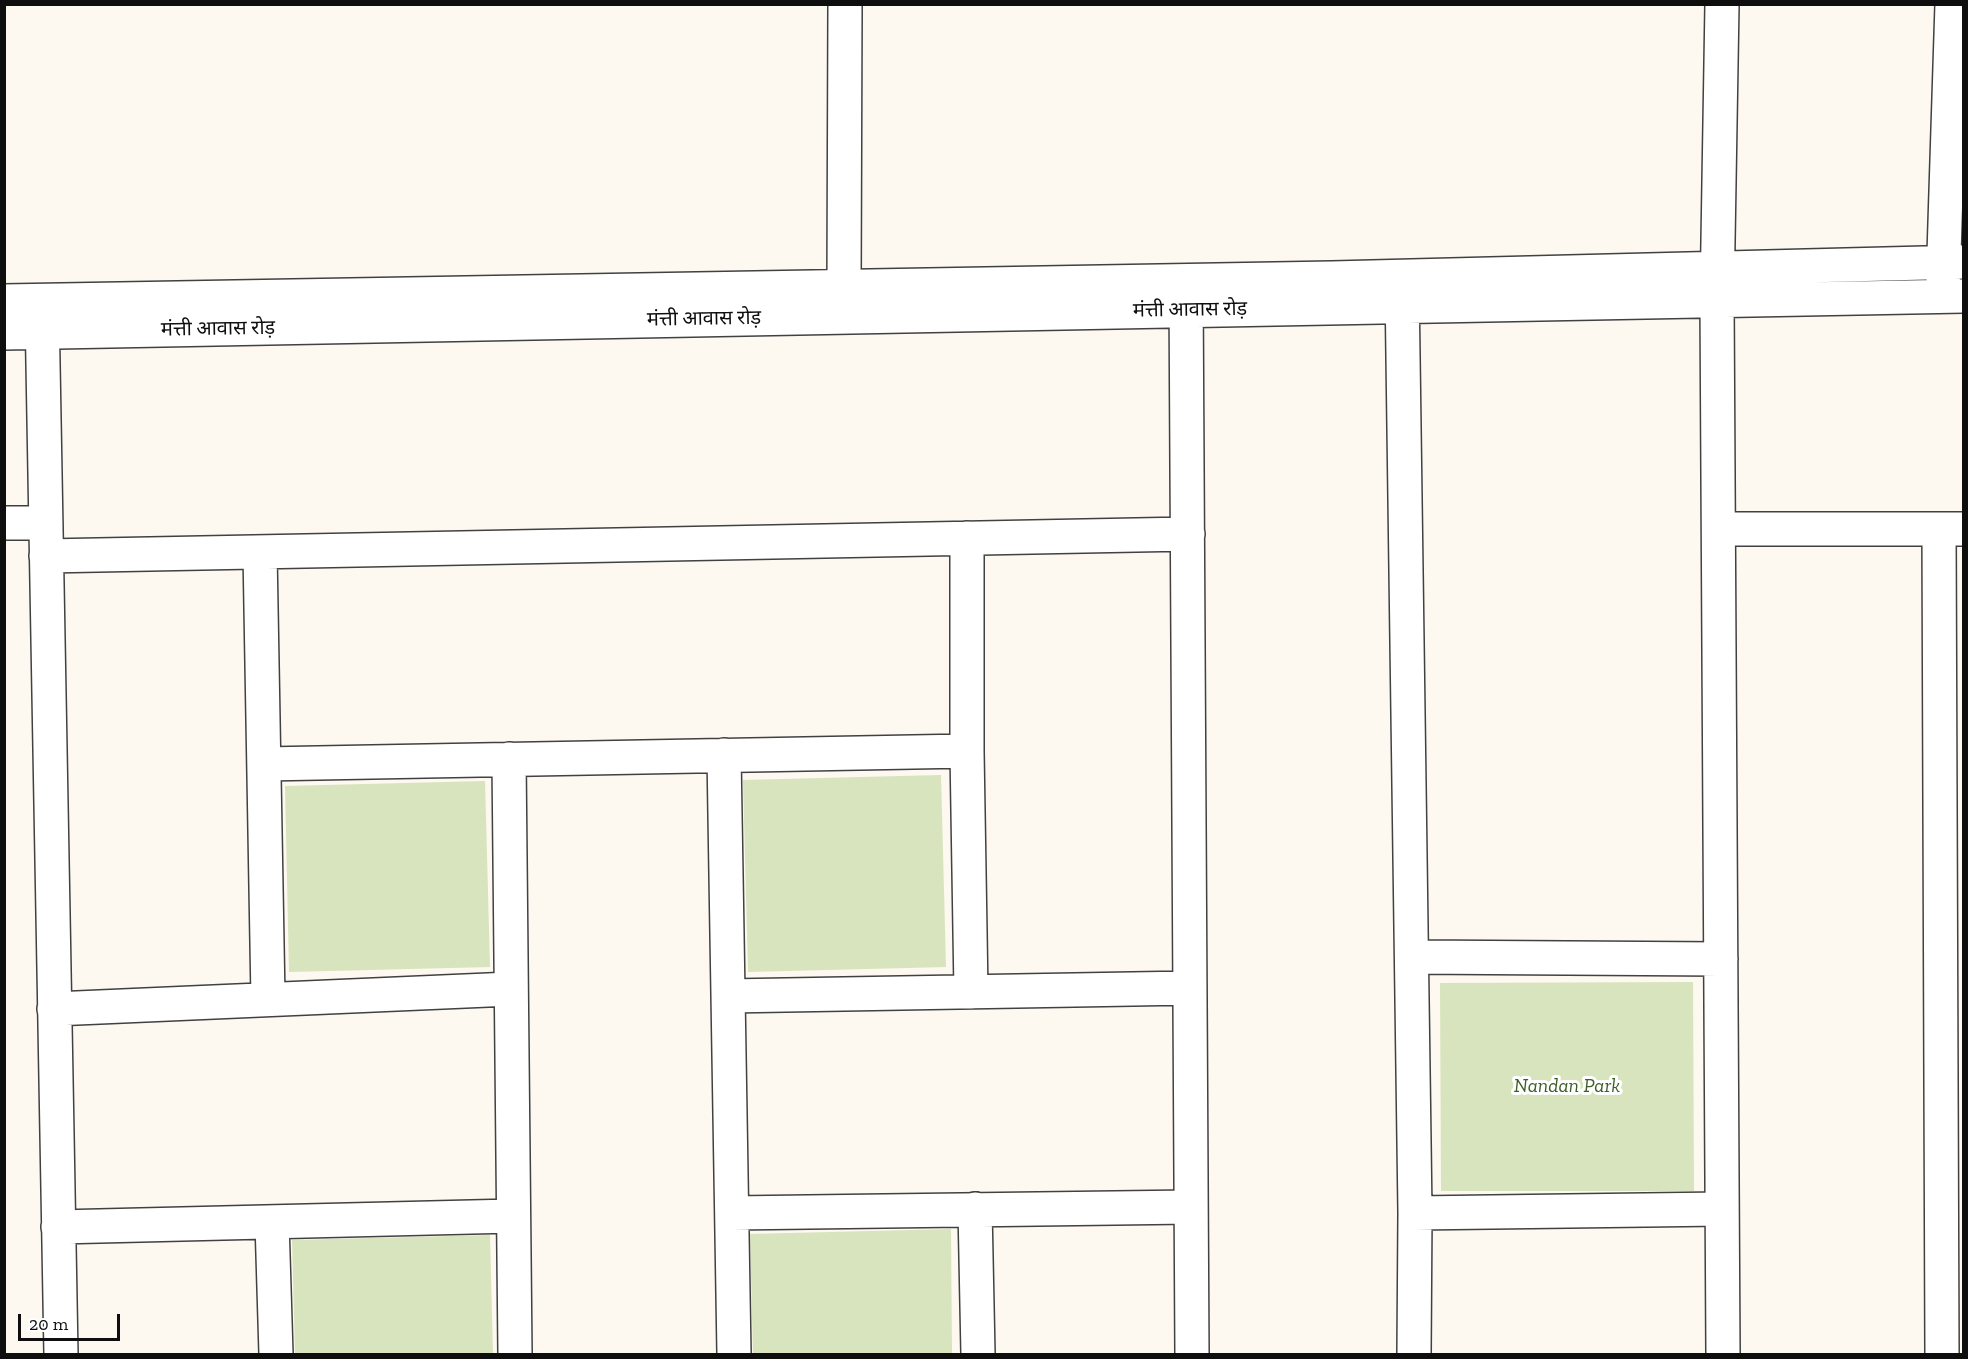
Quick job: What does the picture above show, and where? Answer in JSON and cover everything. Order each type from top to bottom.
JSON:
[{"type":"street","points":[[844,286],[845,4]]},
{"type":"street","points":[[1722,4],[1717,300],[1723,1354]]},
{"type":"street","points":[[1403,291],[1717,300],[1953,296],[1952,4]]},
{"type":"street","points":[[1403,291],[1718,268],[1954,263]]},
{"type":"street","points":[[4,301],[844,286],[1186,295],[1192,1354]]},
{"type":"street","points":[[1403,291],[1415,1213],[1414,1354]]},
{"type":"street","name":"मंत्ती आवास रोड़","points":[[4,333],[1186,295],[1403,291]]},
{"type":"street","points":[[42,300],[61,1354]]},
{"type":"street","points":[[4,523],[46,523]]},
{"type":"street","points":[[1719,529],[1951,529],[1942,1354]]},
{"type":"street","points":[[46,556],[1188,534]]},
{"type":"street","points":[[967,538],[967,751],[971,992]]},
{"type":"street","points":[[260,552],[268,999]]},
{"type":"street","points":[[264,764],[967,751]]},
{"type":"street","points":[[724,755],[734,1354]]},
{"type":"street","points":[[509,759],[515,1354]]},
{"type":"street","points":[[1412,957],[1721,959]]},
{"type":"street","points":[[728,996],[1190,988]]},
{"type":"street","points":[[54,1008],[511,989]]},
{"type":"street","points":[[732,1213],[1191,1207]]},
{"type":"street","points":[[975,1209],[978,1354]]},
{"type":"street","points":[[1415,1213],[1722,1209]]},
{"type":"street","points":[[58,1227],[513,1216]]},
{"type":"street","points":[[272,1222],[276,1354]]},
{"type":"green space","points":[[941,775],[946,967],[748,972],[743,780]]},
{"type":"green space","points":[[485,781],[490,967],[289,972],[285,786]]},
{"type":"green space","name":"Nandan Park","points":[[1693,982],[1694,1191],[1441,1191],[1440,983]]},
{"type":"green space","points":[[951,1229],[952,1354],[753,1354],[750,1234]]},
{"type":"green space","points":[[490,1235],[493,1354],[295,1354],[292,1240]]}]
